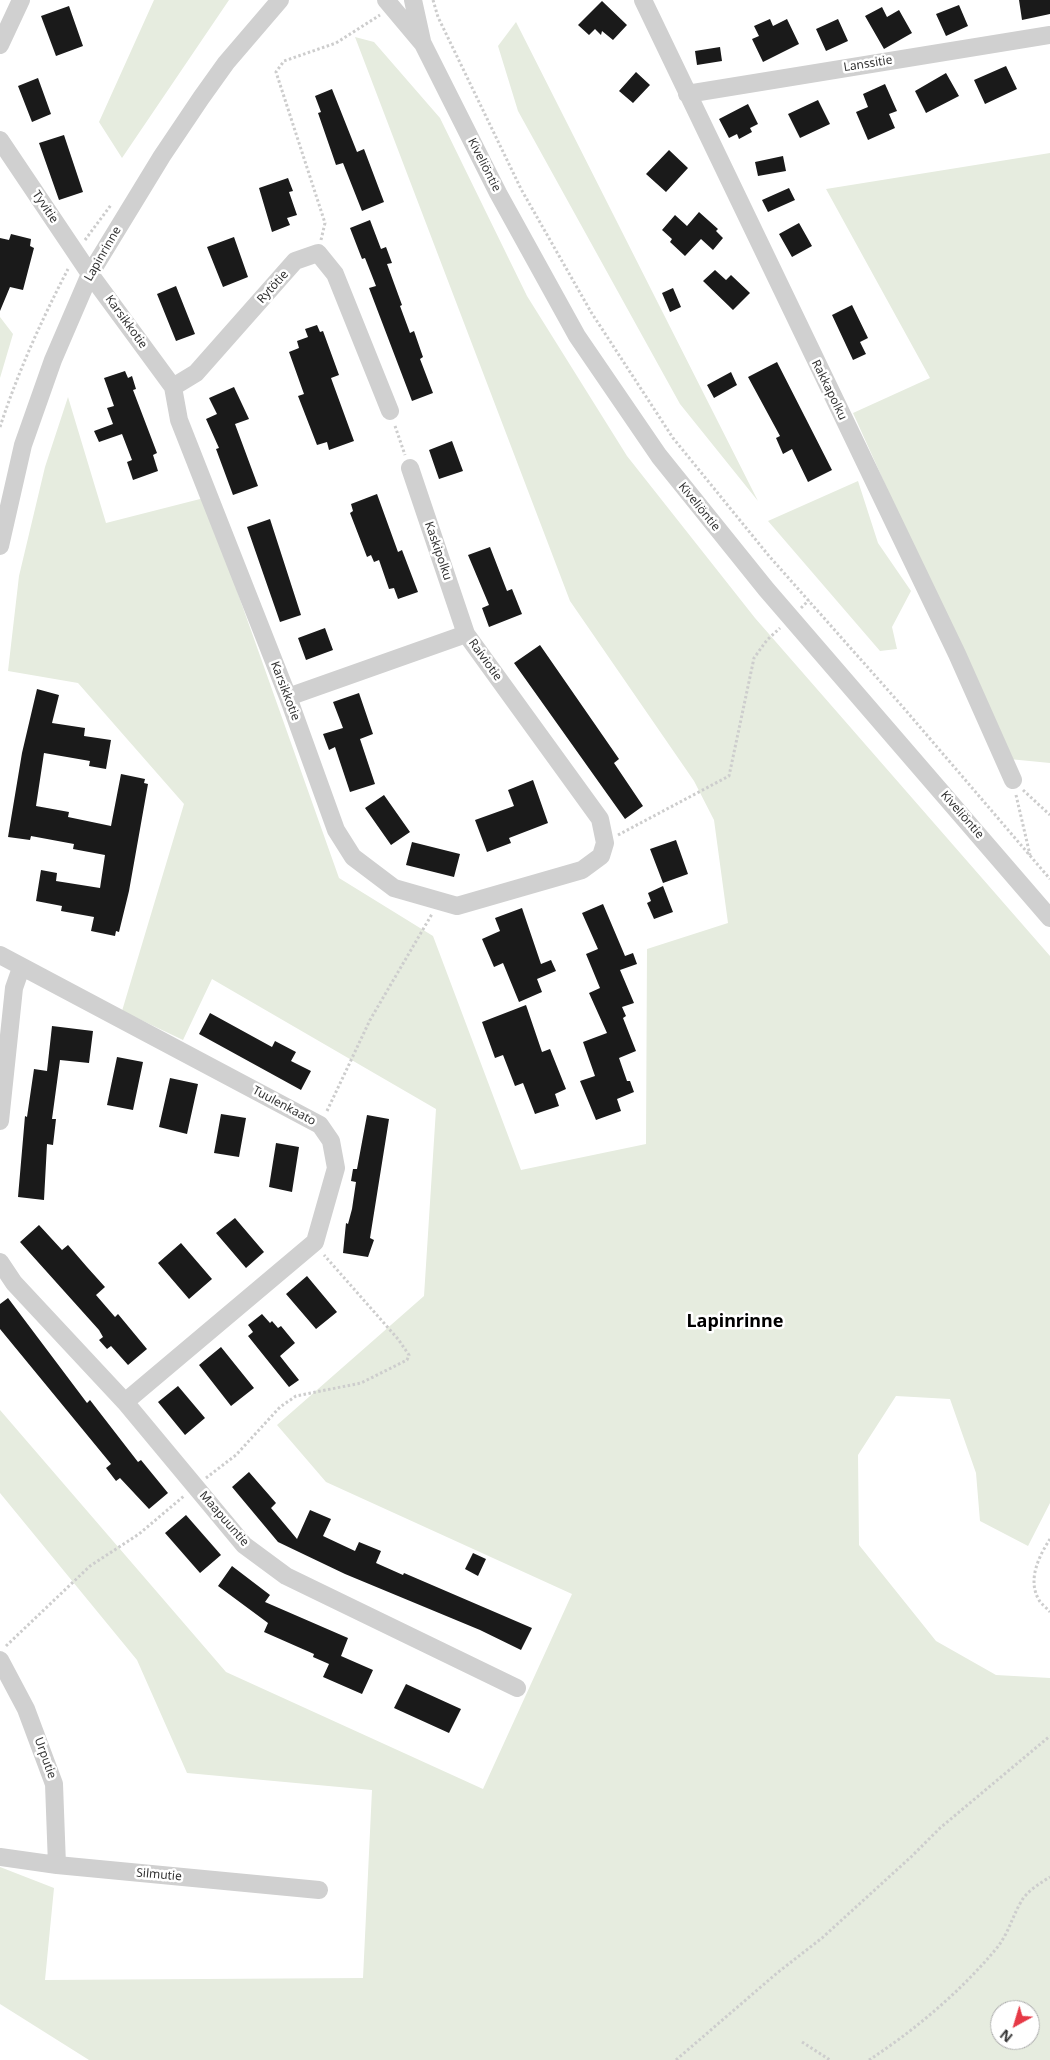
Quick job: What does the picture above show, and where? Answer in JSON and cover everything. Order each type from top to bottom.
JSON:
[{"type":"street","points":[[0,45],[21,0]]},
{"type":"street","name":"Lapinrinne","points":[[0,546],[23,445],[53,360],[90,274],[162,156],[206,91],[226,63],[280,0]]},
{"type":"street","name":"Kiveliöntie","points":[[386,0],[423,44]]},
{"type":"street","name":"Kiveliöntie","points":[[412,0],[423,44],[498,193],[577,336],[659,456],[790,618],[1050,918]]},
{"type":"street","name":"Rakkapolku","points":[[643,0],[957,654],[1013,780]]},
{"type":"street","name":"Lanssitie","points":[[687,94],[1050,35]]},
{"type":"street","name":"Tyvitie","points":[[0,140],[90,274]]},
{"type":"street","points":[[318,253],[335,274],[390,410]]},
{"type":"street","name":"Rytötie","points":[[173,386],[196,373],[295,262],[318,253]]},
{"type":"street","name":"Karsikkotie","points":[[90,274],[173,386],[179,420],[288,697],[336,830],[353,857],[394,888],[439,903],[457,906],[582,870],[601,856],[605,843]]},
{"type":"street","name":"Kaskipolku","points":[[410,468],[466,634]]},
{"type":"street","name":"Raiviotie","points":[[288,697],[466,634],[600,819],[605,843]]},
{"type":"street","name":"Tuulenkaato","points":[[0,955],[21,968],[320,1125],[331,1141],[336,1168],[315,1242]]},
{"type":"street","points":[[0,1121],[14,988],[21,968]]},
{"type":"street","points":[[125,1402],[315,1242]]},
{"type":"street","name":"Maapuuntie","points":[[0,1262],[14,1283],[125,1402],[244,1545],[286,1576],[517,1688]]},
{"type":"street","name":"Urputie","points":[[0,1660],[26,1709],[54,1784],[56,1865]]},
{"type":"street","name":"Silmutie","points":[[0,1857],[56,1865],[319,1890]]},
{"type":"path","points":[[433,0],[438,17],[520,189],[591,312],[673,438],[769,556],[810,600],[1050,879]]},
{"type":"path","points":[[318,253],[325,223],[276,72],[284,62],[336,43],[375,17]]},
{"type":"path","points":[[390,410],[410,468]]},
{"type":"path","points":[[605,843],[729,776],[754,658],[767,640],[810,600]]},
{"type":"path","points":[[1013,780],[1030,856]]},
{"type":"path","points":[[1013,780],[1050,815]]},
{"type":"path","points":[[320,1125],[370,1020],[439,903]]},
{"type":"path","points":[[0,1652],[90,1566],[139,1534],[236,1455],[280,1407],[296,1396],[361,1383],[407,1360],[408,1355],[398,1339],[340,1276],[315,1242]]},
{"type":"path","points":[[1050,1539],[1036,1565],[1034,1582],[1039,1600],[1050,1612]]},
{"type":"path","points":[[676,2060],[777,1972],[822,1938],[940,1828],[1050,1736]]},
{"type":"path","points":[[868,2060],[907,2035],[975,1971],[1008,1934],[1021,1901],[1039,1884],[1050,1877]]},
{"type":"path","points":[[802,2042],[830,2060]]},
{"type":"shaded area","points":[[154,0],[229,0],[122,158],[99,122]]},
{"type":"shaded area","points":[[516,22],[758,501],[680,404],[518,111],[498,46]]},
{"type":"shaded area","points":[[355,37],[374,42],[440,118],[527,296],[627,456],[755,618],[1050,956],[1050,1503],[1028,1546],[980,1521],[976,1473],[950,1399],[896,1396],[858,1455],[859,1545],[936,1641],[996,1675],[1050,1678],[1050,2060],[89,2060],[0,2004],[0,1867],[54,1888],[45,1980],[363,1978],[372,1790],[187,1773],[137,1660],[0,1493],[0,1410],[226,1672],[483,1789],[572,1594],[326,1482],[277,1425],[424,1296],[436,1109],[212,979],[183,1040],[122,1011],[184,804],[78,683],[8,671],[19,576],[45,467],[68,397],[106,523],[204,498],[339,878],[433,936],[521,1170],[646,1144],[647,949],[728,923],[714,820],[694,781],[570,601]]},
{"type":"shaded area","points":[[1050,153],[1050,763],[1009,759],[853,413],[930,378],[826,189]]},
{"type":"shaded area","points":[[0,317],[13,334],[0,378]]},
{"type":"shaded area","points":[[858,481],[878,543],[911,591],[892,627],[897,649],[880,651],[768,521]]},
{"type":"building","points":[[1019,0],[1050,0],[1050,14],[1022,20]]},
{"type":"building","points":[[602,1],[627,25],[613,40],[602,31],[601,35],[595,29],[589,35],[578,25]]},
{"type":"building","points":[[959,5],[968,26],[946,36],[936,14]]},
{"type":"building","points":[[69,6],[83,46],[56,56],[41,16]]},
{"type":"building","points":[[882,7],[887,17],[899,10],[912,33],[884,49],[865,16]]},
{"type":"building","points":[[770,19],[773,26],[787,19],[799,44],[763,62],[752,39],[759,36],[754,26]]},
{"type":"building","points":[[838,19],[848,41],[826,51],[816,29]]},
{"type":"building","points":[[720,47],[722,61],[697,65],[695,51]]},
{"type":"building","points":[[1006,66],[1017,89],[985,104],[974,80]]},
{"type":"building","points":[[636,72],[650,85],[633,103],[619,91]]},
{"type":"building","points":[[946,73],[959,96],[926,113],[915,91]]},
{"type":"building","points":[[38,78],[51,114],[32,122],[18,86]]},
{"type":"building","points":[[885,84],[897,111],[889,114],[895,128],[868,140],[856,112],[868,107],[863,94]]},
{"type":"building","points":[[332,89],[357,152],[364,149],[384,202],[362,211],[343,163],[336,165],[318,113],[321,112],[315,96]]},
{"type":"building","points":[[818,100],[830,124],[800,138],[788,114]]},
{"type":"building","points":[[748,104],[758,124],[750,128],[752,132],[739,139],[737,134],[729,138],[719,119]]},
{"type":"building","points":[[64,135],[83,192],[59,200],[39,143]]},
{"type":"building","points":[[669,150],[688,168],[666,192],[646,174]]},
{"type":"building","points":[[783,156],[786,171],[758,176],[755,162]]},
{"type":"building","points":[[288,178],[293,191],[289,192],[297,215],[287,218],[290,225],[272,232],[259,188]]},
{"type":"building","points":[[789,188],[795,200],[768,212],[762,200]]},
{"type":"building","points":[[699,212],[718,229],[716,231],[723,238],[713,250],[701,239],[685,256],[670,242],[672,239],[662,230],[675,215],[687,226]]},
{"type":"building","points":[[370,220],[381,249],[386,247],[392,263],[387,264],[402,305],[400,306],[410,333],[414,331],[423,357],[420,359],[433,393],[412,401],[369,288],[376,286],[365,258],[362,259],[350,228]]},
{"type":"building","points":[[799,223],[812,246],[792,257],[779,234]]},
{"type":"building","points":[[11,234],[31,239],[30,246],[34,248],[23,290],[10,287],[0,311],[0,238],[9,240]]},
{"type":"building","points":[[234,237],[248,277],[223,287],[207,247]]},
{"type":"building","points":[[715,270],[726,280],[731,275],[750,293],[733,310],[703,281]]},
{"type":"building","points":[[176,286],[195,334],[176,341],[157,294]]},
{"type":"building","points":[[673,288],[681,307],[670,312],[662,293]]},
{"type":"building","points":[[852,305],[868,338],[860,342],[866,354],[853,360],[832,315]]},
{"type":"building","points":[[317,325],[320,332],[323,331],[339,375],[331,378],[354,441],[329,450],[327,442],[317,445],[298,396],[304,394],[289,352],[299,348],[297,341],[308,337],[305,329]]},
{"type":"building","points":[[777,362],[832,470],[808,482],[792,449],[783,454],[776,438],[780,436],[748,377]]},
{"type":"building","points":[[125,371],[128,378],[132,376],[136,389],[133,390],[157,453],[153,455],[158,471],[133,480],[127,462],[132,460],[122,434],[99,442],[94,431],[113,424],[107,408],[114,406],[104,378]]},
{"type":"building","points":[[731,372],[737,385],[714,398],[707,385]]},
{"type":"building","points":[[234,387],[249,419],[235,424],[258,486],[233,495],[216,449],[219,448],[206,419],[217,414],[209,398]]},
{"type":"building","points":[[452,441],[463,471],[439,479],[429,450]]},
{"type":"building","points":[[377,494],[398,552],[402,550],[418,592],[398,599],[394,588],[389,589],[379,560],[374,562],[371,555],[367,557],[350,513],[353,511],[351,504]]},
{"type":"building","points":[[270,519],[301,615],[280,622],[247,527]]},
{"type":"building","points":[[490,547],[507,591],[512,589],[522,614],[489,627],[482,608],[489,605],[468,555]]},
{"type":"building","points":[[325,628],[333,650],[306,660],[298,638]]},
{"type":"building","points":[[540,645],[619,759],[614,763],[643,806],[625,819],[514,663]]},
{"type":"building","points":[[37,689],[59,695],[52,723],[85,728],[84,736],[111,740],[106,769],[89,766],[90,761],[44,753],[36,806],[69,812],[68,817],[111,826],[121,774],[145,779],[144,783],[148,784],[129,891],[119,932],[116,931],[115,936],[91,931],[94,917],[61,911],[62,906],[36,901],[41,870],[57,873],[56,881],[100,888],[105,855],[73,849],[74,844],[31,836],[30,840],[8,837],[22,753]]},
{"type":"building","points":[[359,693],[373,734],[360,739],[375,784],[350,792],[335,747],[329,750],[323,734],[343,728],[333,702]]},
{"type":"building","points":[[533,780],[548,823],[509,838],[511,843],[487,852],[475,820],[514,806],[508,790]]},
{"type":"building","points":[[384,795],[410,832],[391,845],[365,808]]},
{"type":"building","points":[[676,840],[688,874],[663,883],[650,849]]},
{"type":"building","points":[[412,842],[460,854],[454,877],[406,865]]},
{"type":"building","points":[[663,886],[673,912],[654,919],[647,903],[651,901],[648,893]]},
{"type":"building","points":[[603,904],[625,956],[633,953],[637,964],[620,970],[634,1003],[622,1007],[626,1016],[623,1018],[636,1051],[619,1058],[627,1081],[630,1081],[634,1092],[617,1099],[621,1111],[596,1120],[580,1081],[595,1076],[583,1042],[607,1033],[589,993],[600,988],[586,954],[598,949],[582,913]]},
{"type":"building","points":[[522,908],[541,964],[551,960],[556,971],[537,979],[542,992],[519,1002],[503,963],[494,967],[482,939],[500,931],[495,918]]},
{"type":"building","points":[[526,1005],[542,1052],[550,1049],[566,1089],[555,1094],[559,1106],[535,1114],[523,1083],[515,1086],[503,1055],[495,1058],[482,1022]]},
{"type":"building","points":[[210,1013],[272,1047],[275,1041],[296,1052],[291,1061],[311,1071],[301,1090],[199,1034]]},
{"type":"building","points":[[52,1026],[93,1031],[89,1063],[60,1060],[52,1119],[56,1119],[53,1145],[47,1144],[44,1200],[18,1197],[25,1116],[27,1117],[34,1069],[47,1071]]},
{"type":"building","points":[[117,1057],[143,1062],[133,1110],[107,1105]]},
{"type":"building","points":[[170,1078],[198,1084],[187,1134],[159,1127]]},
{"type":"building","points":[[221,1114],[246,1118],[239,1157],[214,1153]]},
{"type":"building","points":[[367,1115],[389,1119],[370,1238],[374,1240],[368,1257],[343,1253],[346,1223],[348,1224],[352,1209],[356,1182],[351,1181],[353,1169],[357,1169]]},
{"type":"building","points":[[276,1143],[299,1147],[292,1192],[269,1187]]},
{"type":"building","points":[[235,1218],[264,1252],[246,1268],[216,1233]]},
{"type":"building","points":[[39,1225],[62,1250],[68,1245],[105,1287],[96,1295],[115,1317],[118,1314],[147,1349],[128,1365],[111,1346],[107,1349],[99,1340],[103,1337],[99,1330],[20,1242]]},
{"type":"building","points":[[181,1243],[212,1279],[189,1299],[158,1263]]},
{"type":"building","points":[[307,1276],[337,1312],[316,1329],[286,1294]]},
{"type":"building","points":[[8,1298],[87,1403],[90,1400],[138,1462],[141,1460],[168,1493],[149,1509],[120,1478],[116,1481],[106,1468],[111,1464],[0,1329],[0,1304]]},
{"type":"building","points":[[262,1314],[270,1323],[272,1321],[278,1328],[281,1326],[295,1343],[280,1356],[299,1380],[289,1387],[248,1336],[253,1332],[248,1325]]},
{"type":"building","points":[[221,1347],[254,1388],[231,1406],[199,1365]]},
{"type":"building","points":[[178,1386],[205,1418],[185,1435],[158,1402]]},
{"type":"building","points":[[249,1472],[276,1503],[271,1508],[297,1539],[310,1510],[331,1519],[323,1536],[355,1551],[359,1542],[381,1551],[376,1563],[403,1575],[404,1573],[532,1628],[521,1650],[480,1630],[345,1574],[278,1542],[232,1487]]},
{"type":"building","points":[[186,1515],[221,1555],[200,1573],[165,1533]]},
{"type":"building","points":[[473,1553],[486,1559],[478,1576],[465,1569]]},
{"type":"building","points":[[232,1566],[270,1595],[265,1602],[348,1638],[341,1656],[373,1670],[362,1694],[323,1677],[329,1664],[313,1657],[314,1654],[264,1632],[268,1623],[218,1586]]},
{"type":"building","points":[[406,1684],[461,1709],[449,1733],[394,1708]]},
{"type":"district","name":"Lapinrinne","points":[[735,1322]]}]
